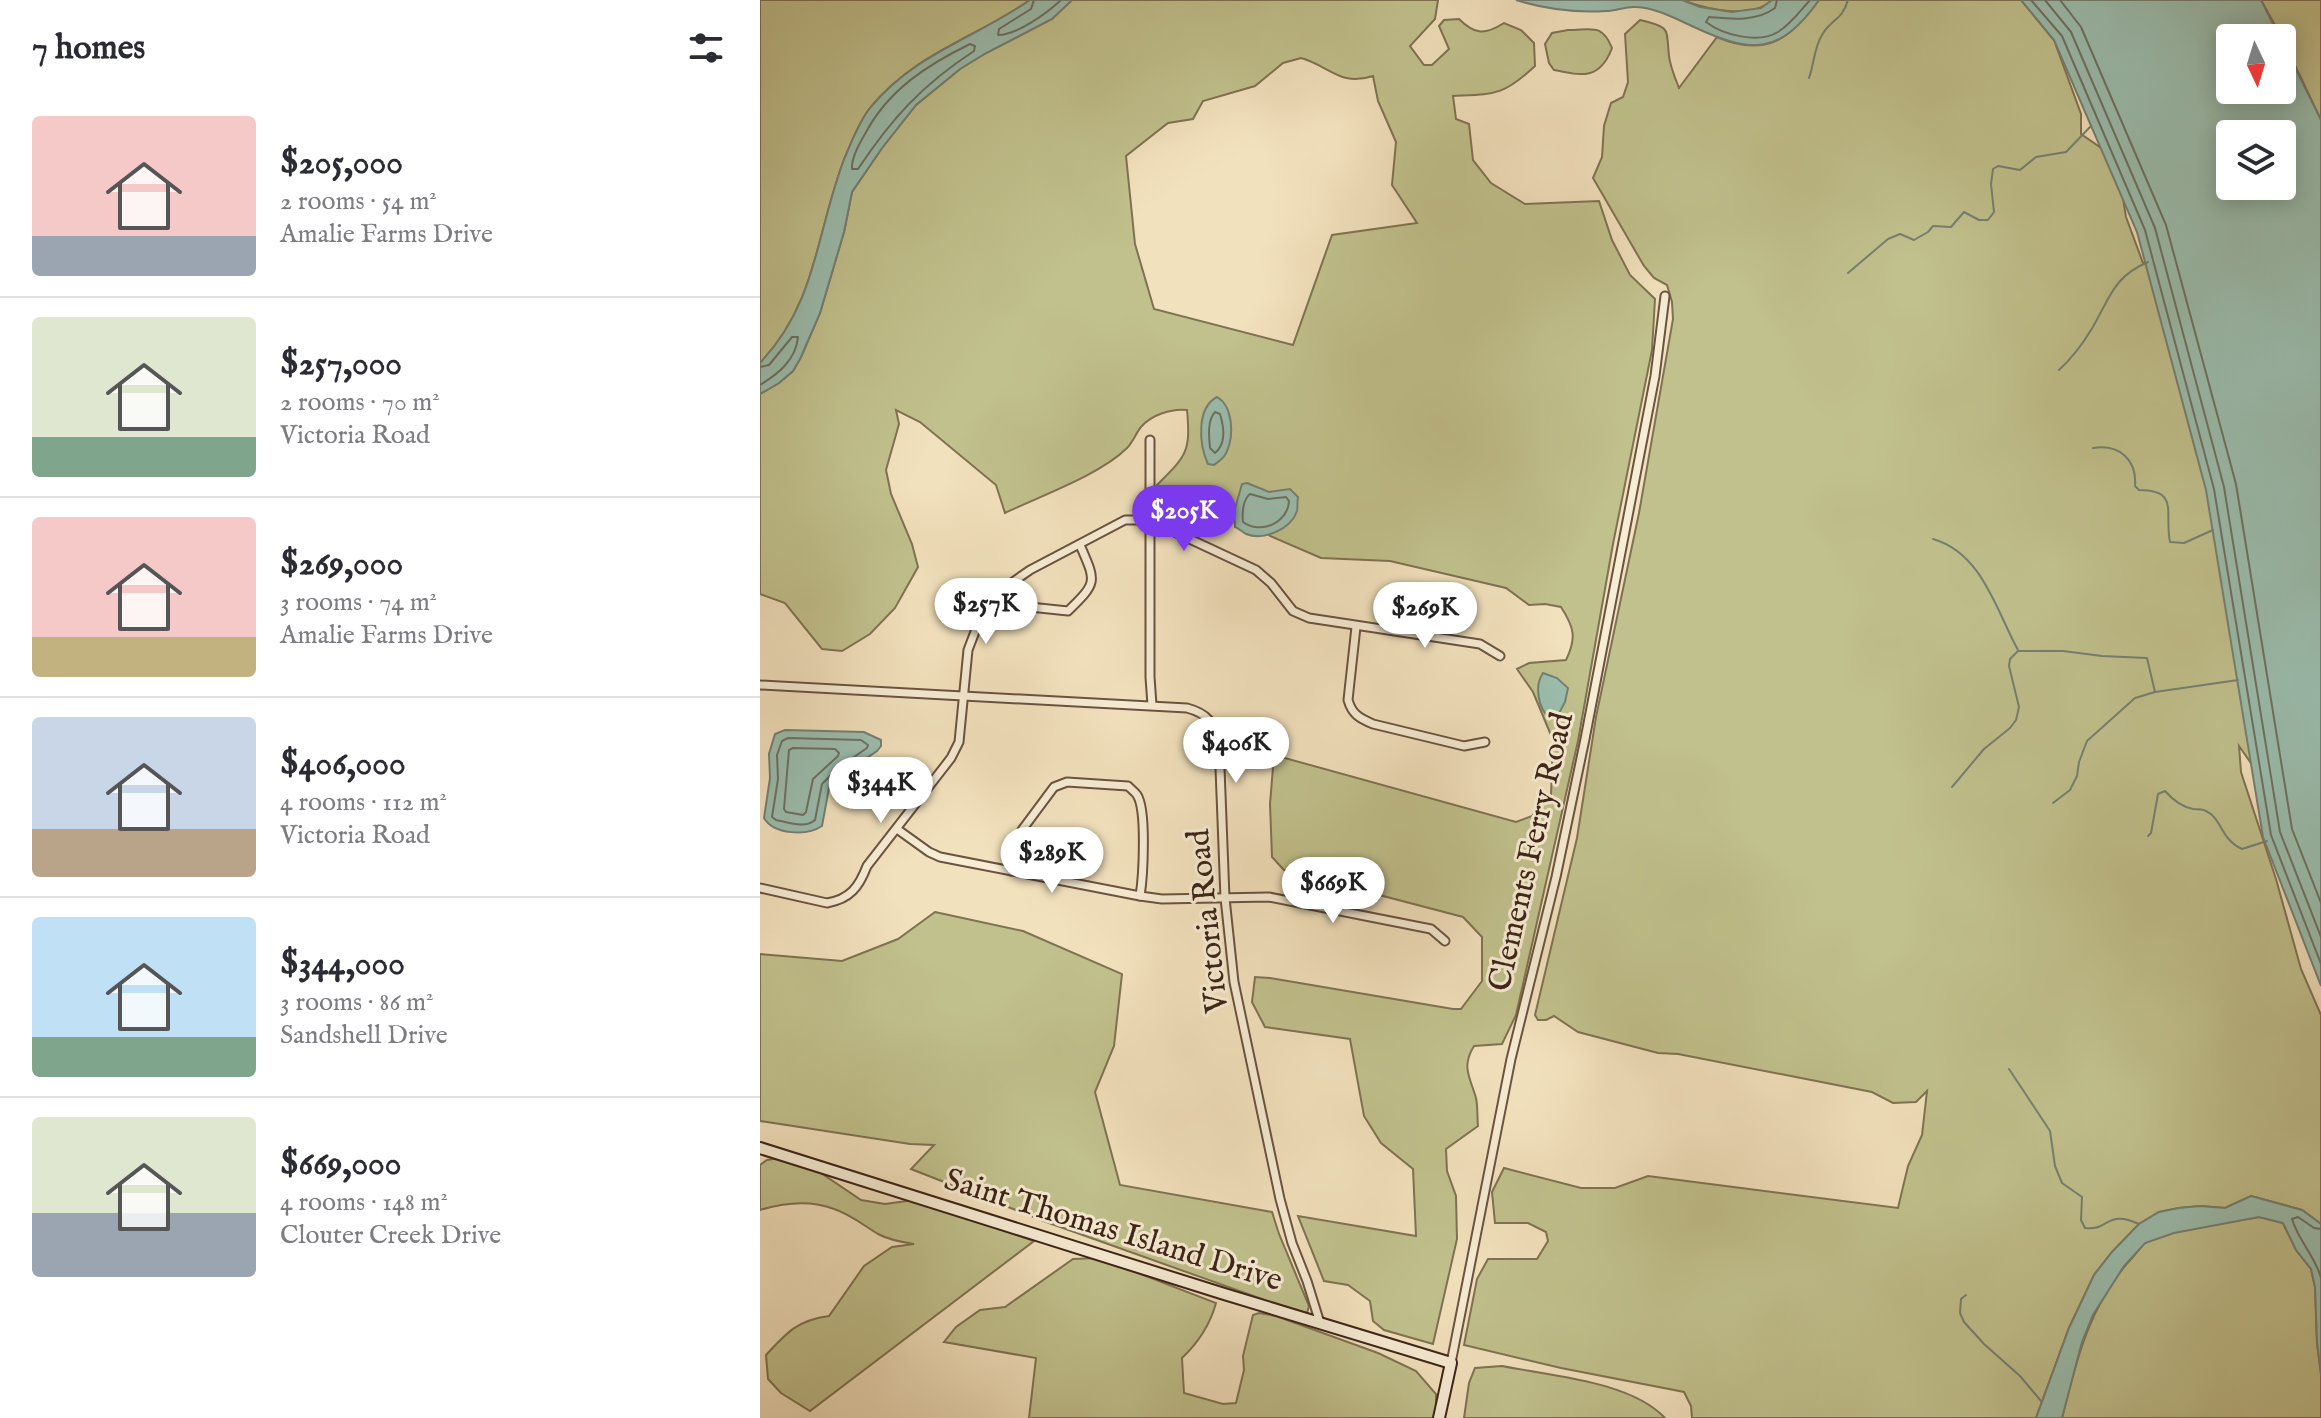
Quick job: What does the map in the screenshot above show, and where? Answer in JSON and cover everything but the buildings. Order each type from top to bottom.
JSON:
[{"type":"main road","name":"Saint Thomas Island Drive","points":[[760,1148],[1451,1363]]},
{"type":"main road","name":"Clements Ferry Road","points":[[1439,1418],[1451,1363]]},
{"type":"street","name":"Clements Ferry Road","points":[[1451,1363],[1511,1059],[1556,877],[1585,739],[1655,376],[1665,296]]},
{"type":"street","points":[[1150,440],[1152,705]]},
{"type":"street","points":[[760,888],[827,903],[849,895],[859,885],[867,866],[951,758],[959,742],[968,650],[981,616],[1000,591],[1030,570],[1125,520],[1149,520],[1256,570],[1271,583],[1293,611],[1309,618],[1480,644],[1500,656]]},
{"type":"street","points":[[1000,591],[1020,606],[1068,611],[1090,590],[1093,575],[1080,545]]},
{"type":"street","points":[[1356,627],[1348,700],[1351,710],[1359,718],[1464,746],[1485,742]]},
{"type":"street","name":"Victoria Road","points":[[760,685],[1187,708],[1201,712],[1212,724],[1219,742],[1225,898],[1234,982],[1280,1199],[1320,1323]]},
{"type":"street","points":[[1011,871],[1022,830],[1054,787],[1067,782],[1128,786],[1138,796],[1141,808],[1143,878],[1140,896]]},
{"type":"street","points":[[897,829],[940,857],[1162,899],[1269,897],[1431,929],[1445,941]]},
{"type":"green space","points":[[760,0],[1030,0],[906,73],[870,108],[859,125],[835,185],[805,291],[779,340],[760,363]]},
{"type":"green space","points":[[1072,0],[1438,0],[1435,19],[1410,46],[1424,65],[1432,65],[1449,49],[1439,26],[1444,20],[1459,19],[1480,32],[1504,23],[1521,30],[1534,43],[1535,66],[1515,83],[1498,92],[1453,96],[1456,119],[1469,124],[1473,160],[1491,183],[1525,204],[1599,201],[1612,240],[1630,275],[1655,299],[1652,350],[1578,741],[1516,1015],[1502,1044],[1474,1046],[1470,1053],[1468,1072],[1476,1098],[1478,1126],[1446,1149],[1447,1171],[1456,1196],[1457,1239],[1433,1344],[1384,1330],[1373,1321],[1370,1301],[1348,1285],[1324,1281],[1298,1216],[1416,1236],[1413,1169],[1381,1143],[1364,1116],[1350,1039],[1265,1027],[1252,1002],[1255,977],[1461,1009],[1482,981],[1482,937],[1463,917],[1284,870],[1272,857],[1270,804],[1274,755],[1516,822],[1532,816],[1551,795],[1553,740],[1533,692],[1517,669],[1529,663],[1566,660],[1572,645],[1572,633],[1561,607],[1529,605],[1506,588],[1390,561],[1321,558],[1270,536],[1201,486],[1172,492],[1161,490],[1156,486],[1174,468],[1187,445],[1187,410],[1162,413],[1150,419],[1115,458],[1069,484],[1005,513],[996,485],[920,422],[896,410],[899,424],[886,470],[891,494],[918,567],[895,608],[870,634],[842,651],[822,649],[785,603],[760,594],[760,394],[793,371],[801,357],[820,313],[844,232],[852,192],[916,105],[960,69],[1052,19]],"holes":[[[1301,58],[1343,77],[1362,79],[1373,76],[1378,101],[1396,142],[1392,185],[1417,223],[1332,235],[1293,345],[1154,309],[1135,244],[1126,156],[1168,123],[1193,119],[1203,101],[1255,86],[1283,63]]]},
{"type":"green space","points":[[1682,0],[1772,0],[1753,10],[1728,11]]},
{"type":"green space","points":[[1819,0],[2021,0],[2054,40],[2081,114],[2081,134],[2104,150],[2119,175],[2126,217],[2143,263],[2166,259],[2260,776],[2239,746],[2241,772],[2301,969],[2321,1015],[2321,1224],[2302,1210],[2251,1196],[2225,1208],[2200,1206],[2159,1212],[2139,1224],[2094,1275],[2069,1328],[2036,1418],[1692,1418],[1691,1406],[1684,1392],[1464,1345],[1477,1279],[1488,1259],[1537,1259],[1548,1241],[1546,1232],[1528,1223],[1495,1223],[1492,1192],[1504,1168],[1581,1188],[1615,1188],[1648,1176],[1898,1208],[1908,1166],[1922,1135],[1927,1091],[1916,1102],[1893,1103],[1872,1092],[1678,1054],[1658,1053],[1578,1032],[1554,1016],[1538,1020],[1535,1015],[1577,838],[1596,717],[1639,513],[1673,319],[1667,285],[1654,278],[1644,266],[1593,178],[1602,157],[1604,126],[1611,103],[1623,97],[1628,82],[1625,34],[1640,20],[1665,30],[1670,64],[1679,88],[1717,37],[1749,46],[1776,41],[1798,25]]},
{"type":"green space","points":[[2261,0],[2321,0],[2321,120],[2296,67],[2296,24],[2274,24]]},
{"type":"green space","points":[[1600,31],[1608,40],[1612,48],[1596,71],[1573,74],[1554,70],[1549,63],[1545,44],[1552,33]]},
{"type":"green space","points":[[935,912],[1023,931],[1122,974],[1114,1046],[1095,1092],[1120,1185],[1272,1212],[1309,1306],[1307,1313],[1049,1223],[911,1169],[934,1145],[760,1121],[760,954],[842,961],[898,939]]},
{"type":"green space","points":[[779,1158],[815,1169],[861,1200],[885,1204],[914,1200],[1034,1241],[810,1411],[781,1393],[768,1379],[766,1355],[794,1328],[829,1316],[864,1266],[892,1247],[914,1244],[882,1236],[846,1214],[816,1204],[760,1210],[760,1165]]},
{"type":"green space","points":[[2259,1217],[2283,1223],[2296,1250],[2311,1269],[2321,1374],[2321,1418],[2062,1418],[2080,1353],[2096,1312],[2118,1274],[2144,1244],[2183,1230]]},
{"type":"green space","points":[[1099,1258],[1216,1303],[1203,1333],[1182,1358],[1184,1393],[1223,1404],[1236,1403],[1253,1315],[1259,1313],[1276,1316],[1378,1353],[1416,1371],[1436,1394],[1434,1418],[1029,1418],[1036,1358],[944,1342],[956,1327],[980,1310],[1005,1307],[1073,1259]]},
{"type":"green space","points":[[1502,1366],[1611,1388],[1650,1406],[1665,1418],[1464,1418],[1469,1383],[1475,1368]]},
{"type":"water","points":[[1030,0],[1072,0],[1052,19],[960,69],[916,105],[852,192],[844,232],[820,313],[801,357],[793,371],[760,394],[760,363],[779,340],[805,291],[835,185],[866,113],[906,73]]},
{"type":"water","points":[[1516,0],[1682,0],[1700,7],[1732,12],[1761,8],[1772,0],[1819,0],[1805,18],[1778,40],[1749,45],[1714,36],[1651,9],[1632,7],[1572,11]]},
{"type":"water","points":[[2021,0],[2261,0],[2273,24],[2216,24],[2216,104],[2296,104],[2296,69],[2321,120],[2321,986],[2263,837],[2206,490],[2137,232],[2054,40]]},
{"type":"water","points":[[1217,397],[1226,407],[1231,429],[1226,453],[1214,465],[1208,464],[1205,456],[1201,428],[1205,409]]},
{"type":"water","points":[[1242,484],[1269,492],[1290,489],[1298,497],[1294,517],[1283,528],[1268,535],[1253,536],[1235,527],[1234,512]]},
{"type":"water","points":[[1543,673],[1557,678],[1568,688],[1557,717],[1550,719],[1539,697]]},
{"type":"water","points":[[785,730],[864,732],[881,740],[877,751],[829,788],[822,826],[816,829],[783,831],[764,818],[770,778],[769,754],[775,734]]},
{"type":"water","points":[[2251,1196],[2302,1210],[2321,1224],[2321,1374],[2311,1269],[2296,1250],[2283,1223],[2259,1217],[2174,1233],[2145,1243],[2124,1266],[2093,1315],[2082,1342],[2062,1418],[2036,1418],[2069,1328],[2094,1275],[2139,1224],[2159,1212],[2200,1206],[2225,1208]]},
{"type":"waterway","points":[[1809,78],[1819,40],[1843,12],[1848,0]]},
{"type":"waterway","points":[[1848,273],[1888,239],[1900,234],[1914,240],[1933,226],[1951,227],[1964,212],[1979,220],[1988,220],[1994,212],[1993,169],[1998,166],[2020,170],[2036,157],[2066,152],[2091,126]]},
{"type":"waterway","points":[[2059,370],[2084,341],[2119,282],[2148,262]]},
{"type":"waterway","points":[[2093,448],[2119,451],[2130,461],[2135,486],[2139,490],[2160,494],[2165,499],[2170,542],[2184,543],[2213,530]]},
{"type":"waterway","points":[[1933,539],[1950,546],[1976,570],[2018,650]]},
{"type":"waterway","points":[[1952,787],[1984,749],[2016,720],[2019,707],[2009,666],[2010,659],[2018,651],[2063,651],[2147,658],[2155,692]]},
{"type":"waterway","points":[[2053,803],[2070,790],[2087,741],[2135,698],[2155,692],[2238,680]]},
{"type":"waterway","points":[[2148,836],[2158,794],[2165,791],[2181,805],[2211,814],[2229,840],[2242,849],[2267,841]]},
{"type":"waterway","points":[[2009,1069],[2050,1131],[2055,1166],[2062,1183],[2082,1197],[2081,1220],[2085,1228],[2099,1227],[2114,1219],[2139,1224]]},
{"type":"waterway","points":[[1966,1295],[1961,1299],[1960,1313],[1964,1322],[2020,1376],[2041,1401]]}]
